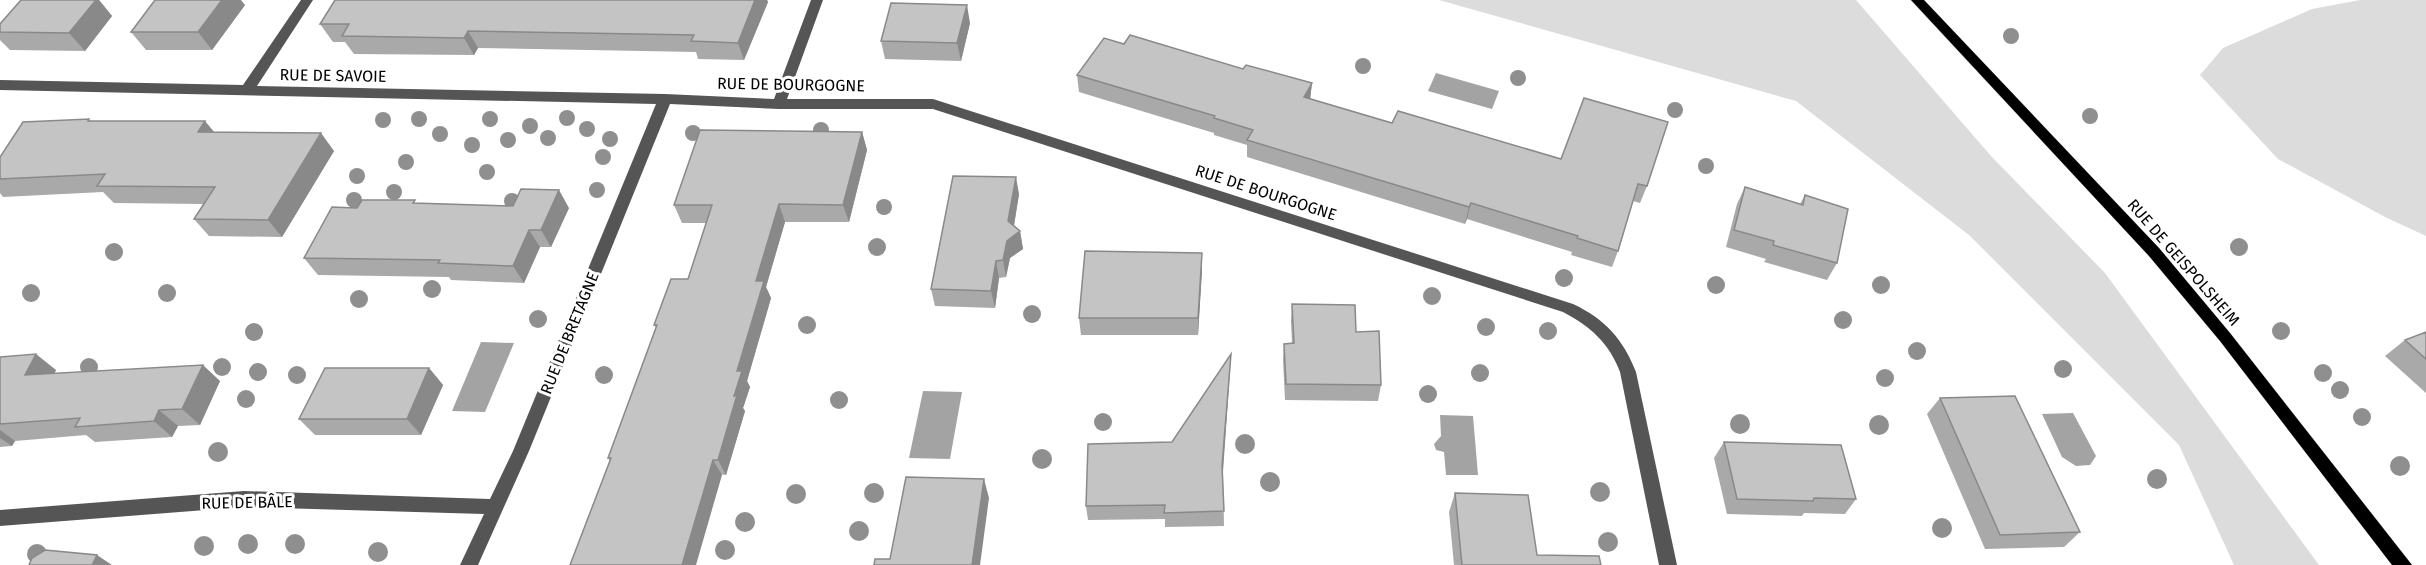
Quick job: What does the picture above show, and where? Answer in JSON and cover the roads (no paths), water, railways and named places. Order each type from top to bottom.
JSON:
[{"type":"main road","name":"RUE DE GEISPOLSHEIM","points":[[1917,0],[2154,252],[2225,336],[2403,565]]},
{"type":"street","points":[[247,90],[307,0]]},
{"type":"street","points":[[779,104],[817,0]]},
{"type":"street","name":"RUE DE SAVOIE","points":[[0,86],[665,99]]},
{"type":"street","name":"RUE DE BOURGOGNE","points":[[665,99],[779,104],[933,104],[1586,315],[1597,322],[1614,341],[1625,363],[1668,565]]},
{"type":"street","name":"RUE DE BRETAGNE","points":[[469,565],[521,451],[665,99]]},
{"type":"street","name":"RUE DE BÂLE","points":[[0,518],[244,499],[494,507]]}]
